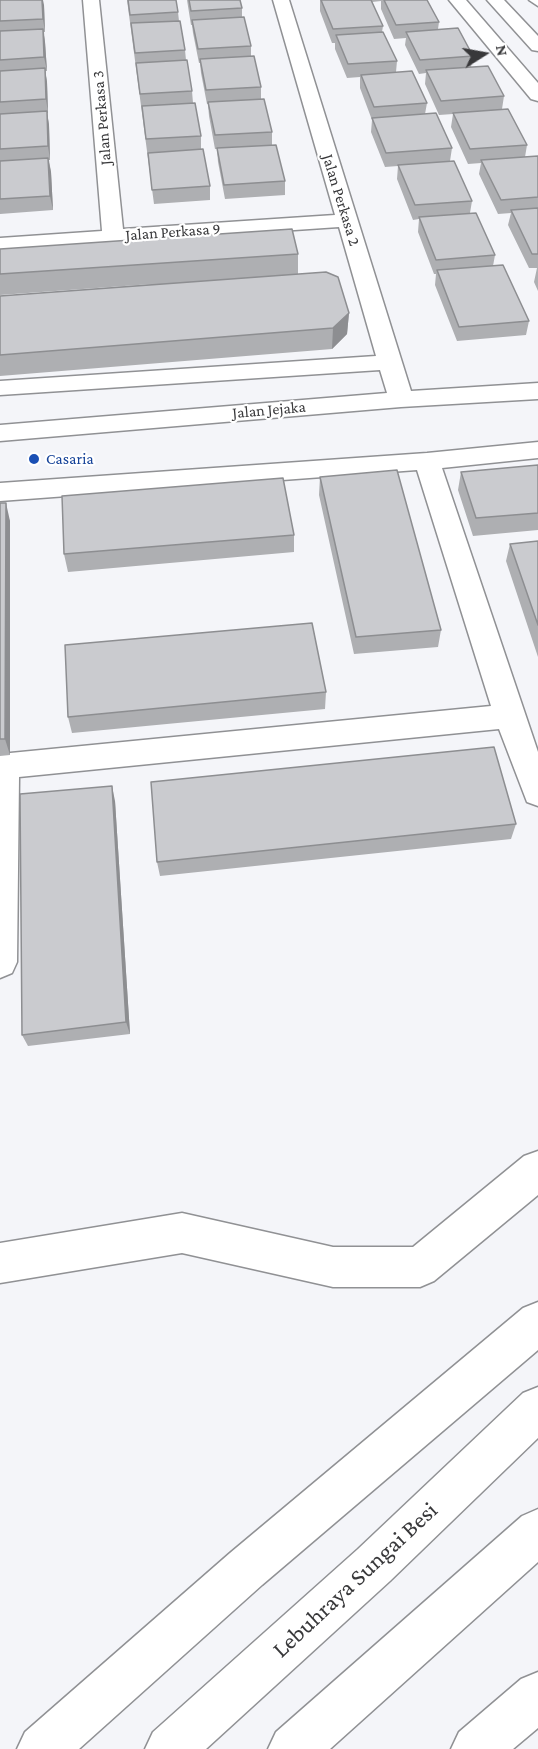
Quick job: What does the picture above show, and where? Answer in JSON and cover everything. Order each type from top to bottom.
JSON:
[{"type":"main road","name":"Jalan Perkasa 3","points":[[91,0],[113,236]]},
{"type":"main road","name":"Jalan Perkasa 2","points":[[281,0],[401,399]]},
{"type":"main road","points":[[457,0],[538,95]]},
{"type":"main road","points":[[495,0],[538,46]]},
{"type":"main road","name":"Jalan Perkasa 9","points":[[0,244],[347,220]]},
{"type":"main road","points":[[0,388],[389,362]]},
{"type":"main road","name":"Jalan Jejaka","points":[[0,433],[401,399],[538,391]]},
{"type":"main road","points":[[0,492],[427,461],[538,450]]},
{"type":"main road","points":[[427,461],[509,716],[538,792]]},
{"type":"main road","points":[[0,962],[2,766],[509,716]]},
{"type":"main road","points":[[0,1263],[182,1233],[333,1267],[420,1267],[538,1170]]},
{"type":"main road","points":[[42,1749],[246,1569],[538,1323]]},
{"type":"main road","name":"Lebuhraya Sungai Besi","points":[[170,1749],[374,1565],[538,1408]]},
{"type":"main road","points":[[293,1749],[538,1532]]},
{"type":"main road","points":[[476,1749],[538,1696]]},
{"type":"building","points":[[0,0],[42,0],[43,19],[0,21]]},
{"type":"building","points":[[128,0],[176,0],[178,12],[130,15]]},
{"type":"building","points":[[189,0],[240,0],[242,8],[191,11]]},
{"type":"building","points":[[321,0],[371,0],[383,26],[333,29]]},
{"type":"building","points":[[384,0],[427,0],[439,22],[396,25]]},
{"type":"building","points":[[244,17],[251,46],[198,49],[192,20]]},
{"type":"building","points":[[180,21],[185,50],[135,53],[131,23]]},
{"type":"building","points":[[458,28],[473,56],[420,60],[406,32]]},
{"type":"building","points":[[43,29],[44,57],[0,60],[0,31]]},
{"type":"building","points":[[383,32],[397,61],[348,64],[336,35]]},
{"type":"building","points":[[254,56],[261,87],[206,90],[200,59]]},
{"type":"building","points":[[187,60],[192,91],[140,94],[136,63]]},
{"type":"building","points":[[488,66],[504,96],[441,101],[426,70]]},
{"type":"building","points":[[45,68],[46,99],[0,102],[0,71]]},
{"type":"building","points":[[412,71],[427,103],[374,107],[361,75]]},
{"type":"building","points":[[264,99],[272,132],[215,135],[208,102]]},
{"type":"building","points":[[195,103],[201,136],[146,139],[142,106]]},
{"type":"building","points":[[508,109],[527,145],[470,149],[453,113]]},
{"type":"building","points":[[47,111],[48,146],[0,149],[0,114]]},
{"type":"building","points":[[436,113],[452,148],[386,153],[372,118]]},
{"type":"building","points":[[276,145],[285,181],[224,185],[217,148]]},
{"type":"building","points":[[203,149],[210,186],[152,190],[148,153]]},
{"type":"building","points":[[538,156],[538,197],[501,200],[481,160]]},
{"type":"building","points":[[48,158],[50,196],[0,199],[0,161]]},
{"type":"building","points":[[454,161],[472,201],[415,205],[398,165]]},
{"type":"building","points":[[538,208],[538,254],[532,254],[511,210]]},
{"type":"building","points":[[476,213],[495,255],[436,260],[419,217]]},
{"type":"building","points":[[292,229],[298,254],[0,274],[0,249]]},
{"type":"building","points":[[503,265],[529,321],[459,327],[437,270]]},
{"type":"building","points":[[326,272],[338,277],[349,313],[333,328],[0,355],[0,296]]},
{"type":"building","points":[[538,465],[538,513],[476,518],[461,472]]},
{"type":"building","points":[[397,470],[441,630],[356,637],[320,477]]},
{"type":"building","points":[[283,478],[294,535],[64,554],[62,496]]},
{"type":"building","points":[[0,503],[6,503],[5,739],[0,739]]},
{"type":"building","points":[[538,541],[538,625],[510,544]]},
{"type":"building","points":[[312,623],[326,692],[68,717],[65,645]]},
{"type":"building","points":[[494,747],[516,824],[157,862],[151,782]]},
{"type":"building","points":[[112,786],[126,1022],[22,1035],[20,794]]},
{"type":"place","name":"Casaria","points":[[34,459]]}]
